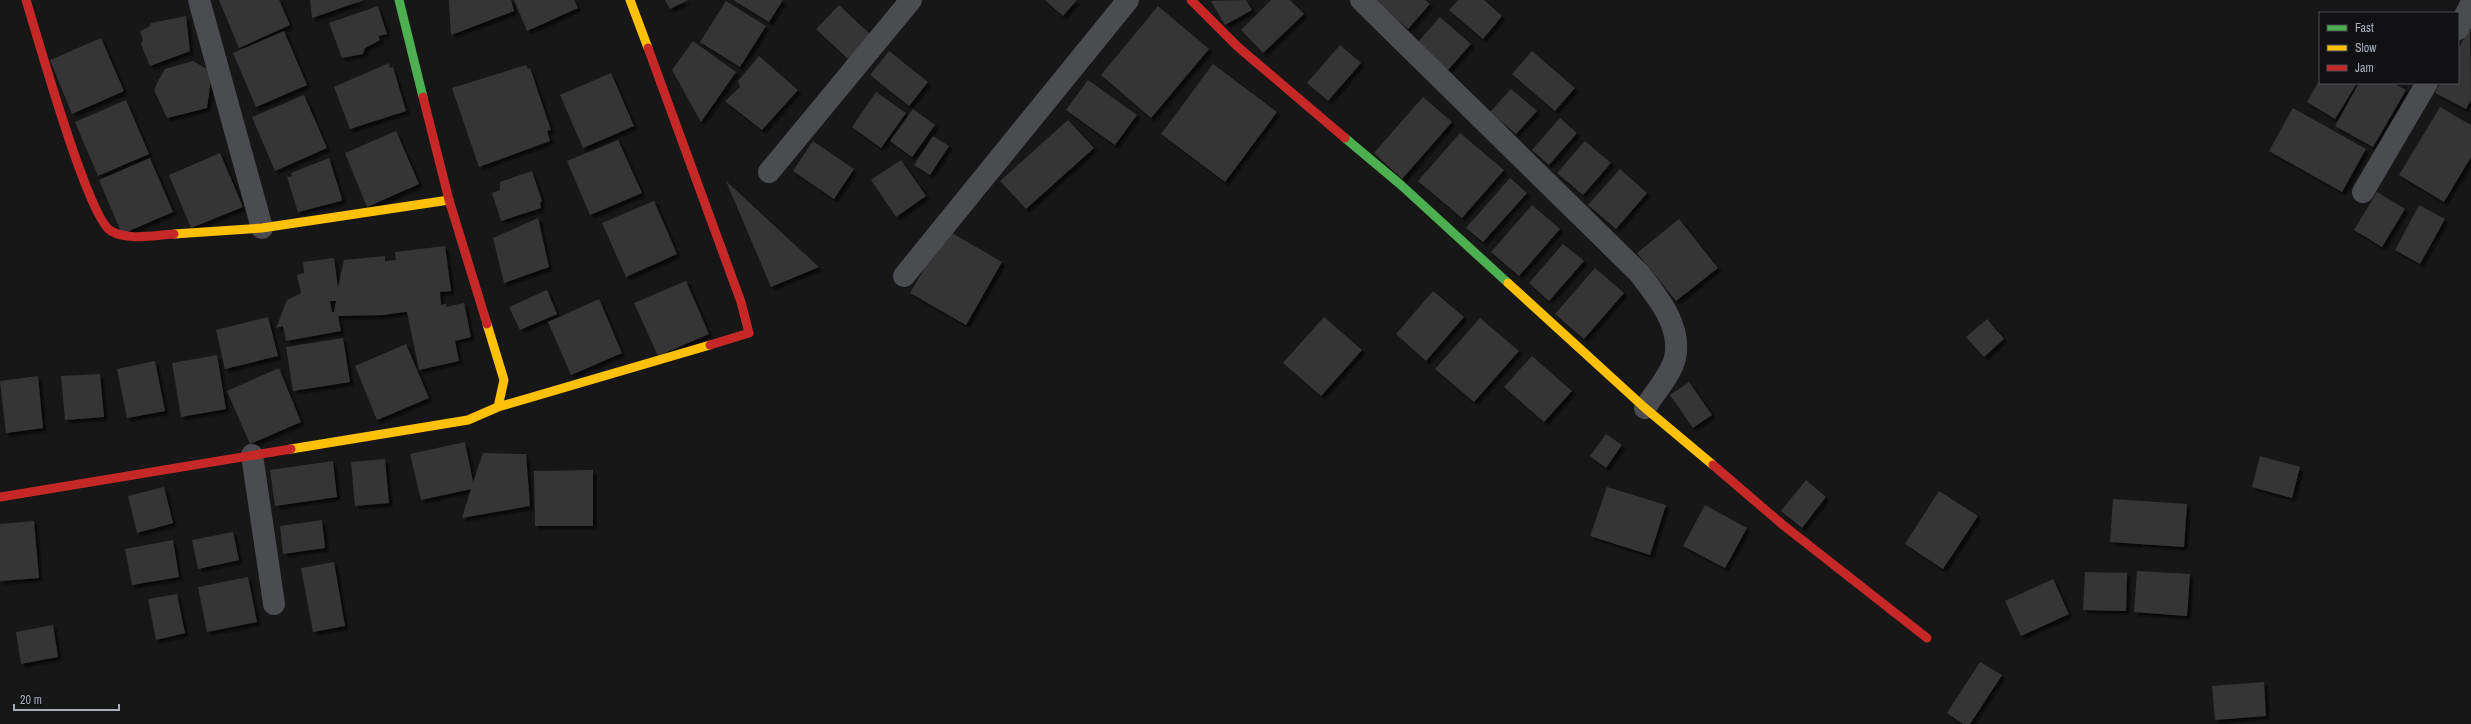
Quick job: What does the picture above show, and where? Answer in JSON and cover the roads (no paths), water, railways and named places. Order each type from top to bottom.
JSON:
[{"type":"street","points":[[26,0],[80,169],[100,220],[110,231],[126,237],[262,228],[449,200]]},
{"type":"street","points":[[199,0],[262,228]]},
{"type":"street","points":[[398,0],[449,200],[504,380],[498,407]]},
{"type":"street","points":[[0,497],[468,420],[498,407],[749,333],[741,302],[630,0]]},
{"type":"street","points":[[769,172],[911,0]]},
{"type":"street","points":[[904,276],[1128,0]]},
{"type":"street","points":[[1191,0],[1238,47],[1401,185],[1645,408],[1784,525],[1927,638]]},
{"type":"street","points":[[1361,0],[1639,273],[1659,300],[1673,327],[1676,341],[1674,359],[1645,408]]},
{"type":"street","points":[[2459,27],[2471,4]]},
{"type":"street","points":[[2363,192],[2426,84]]},
{"type":"street","points":[[252,455],[274,604]]}]
